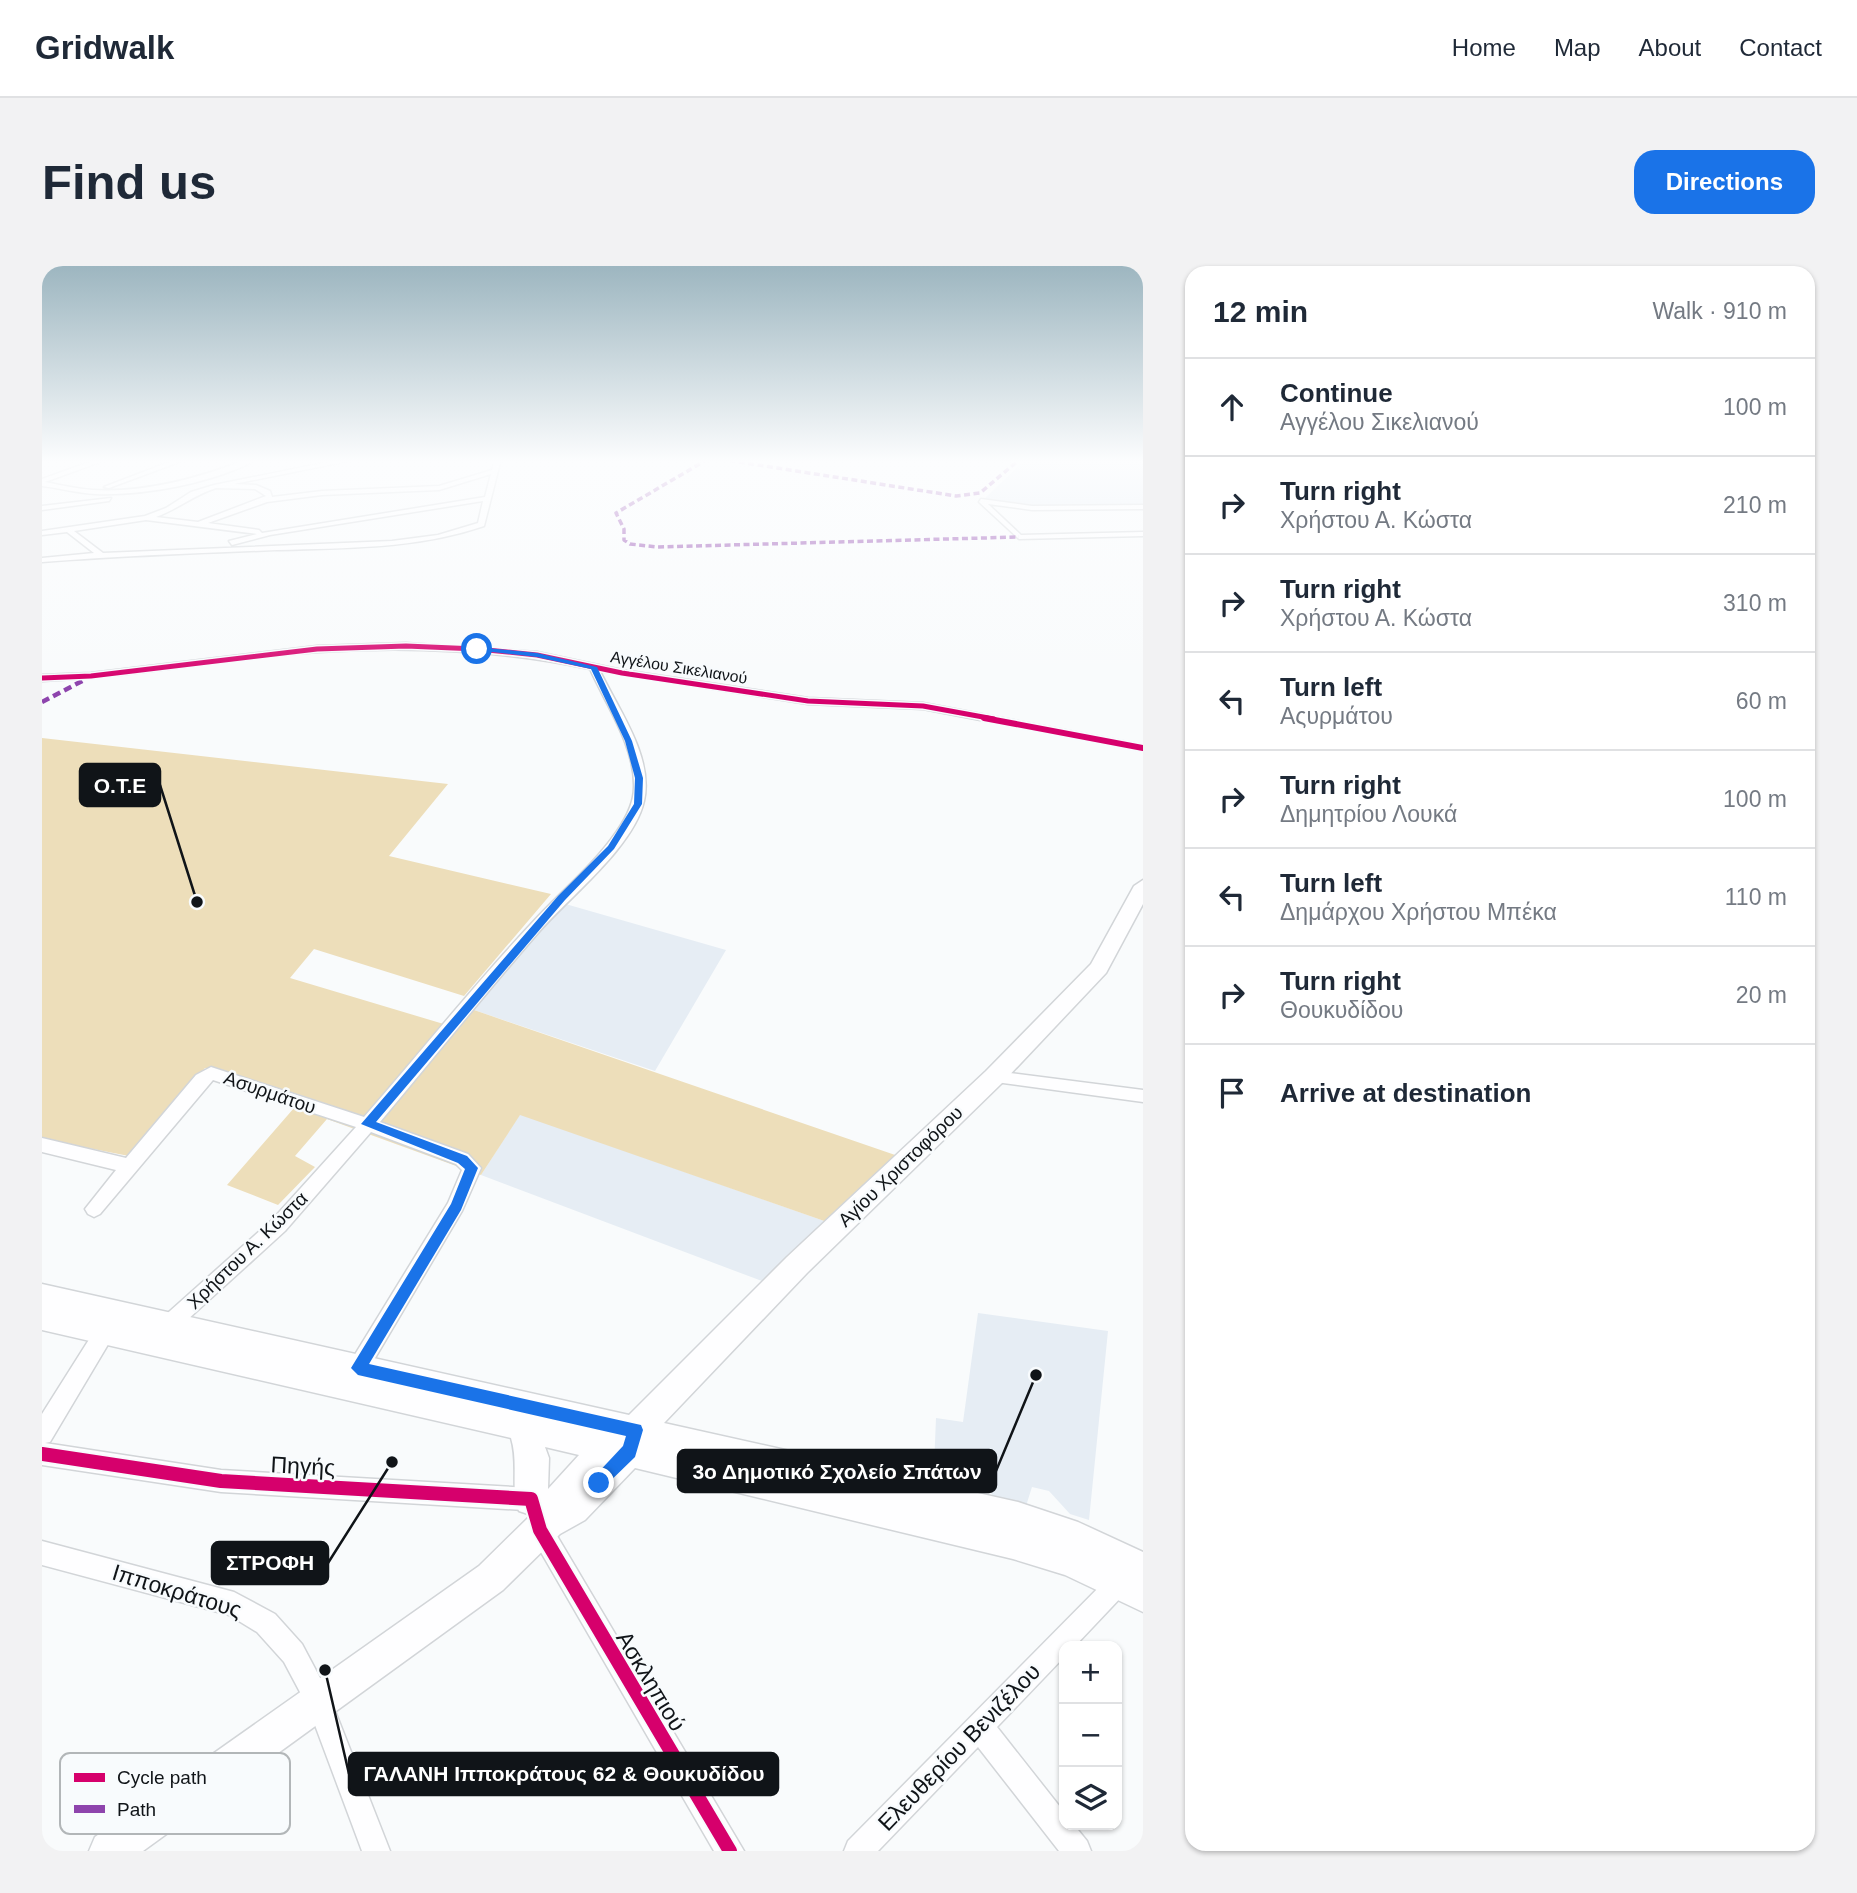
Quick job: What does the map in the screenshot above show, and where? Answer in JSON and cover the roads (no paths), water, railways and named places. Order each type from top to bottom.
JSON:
[{"type":"main road","name":"Αγίου Χριστοφόρου","points":[[247,1753],[491,1578],[540,1517],[573,1508],[625,1443],[797,1265],[994,1077],[1099,968],[1143,886]]},
{"type":"main road","points":[[42,1297],[110,1322],[523,1426],[625,1443],[1018,1519],[1079,1539],[1135,1583]]},
{"type":"main road","points":[[42,1317],[168,1325],[358,1368],[625,1443]]},
{"type":"main road","points":[[523,1426],[533,1458],[540,1517]]},
{"type":"main road","name":"Αγίου Χριστοφόρου","points":[[108,1851],[132,1834]]},
{"type":"street","points":[[73,533],[101,555]]},
{"type":"street","points":[[203,551],[270,533]]},
{"type":"street","points":[[42,560],[419,539],[444,533]]},
{"type":"street","points":[[1015,533],[1019,537],[1143,534]]},
{"type":"street","name":"Αγγέλου Σικελιανού","points":[[42,678],[90,676],[317,649],[406,646],[527,654],[594,668],[808,701],[923,706],[1143,748]]},
{"type":"street","name":"Χρήστου Α. Κώστα","points":[[168,1325],[292,1210],[562,898],[611,847],[638,804],[639,778],[628,741],[594,668]]},
{"type":"street","name":"Ασυρμάτου","points":[[94,1209],[202,1079],[211,1073],[367,1124]]},
{"type":"street","points":[[994,1077],[1143,1096]]},
{"type":"street","points":[[358,1368],[456,1206],[471,1174],[469,1164],[367,1124]]},
{"type":"street","points":[[42,1145],[129,1166]]},
{"type":"street","points":[[42,1434],[110,1322]]},
{"type":"street","name":"Πηγής","points":[[42,1454],[221,1481],[540,1517]]},
{"type":"street","name":"Ασκληπιού","points":[[540,1517],[730,1851]]},
{"type":"street","name":"Ιπποκράτους","points":[[42,1553],[234,1604],[266,1623],[293,1653],[319,1702],[376,1851]]},
{"type":"street","name":"Ελευθερίου Βενιζέλου","points":[[858,1851],[978,1725],[1135,1583]]},
{"type":"street","points":[[978,1725],[1077,1851]]},
{"type":"place","name":"Ο.Τ.Ε","points":[[197,902]]},
{"type":"place","name":"3ο Δημοτικό Σχολείο Σπάτων","points":[[1036,1375]]},
{"type":"place","name":"ΣΤΡΟΦΗ","points":[[392,1462]]},
{"type":"place","name":"ΓΑΛΑΝΗ Ιπποκράτους 62 & Θουκυδίδου","points":[[325,1670]]}]
